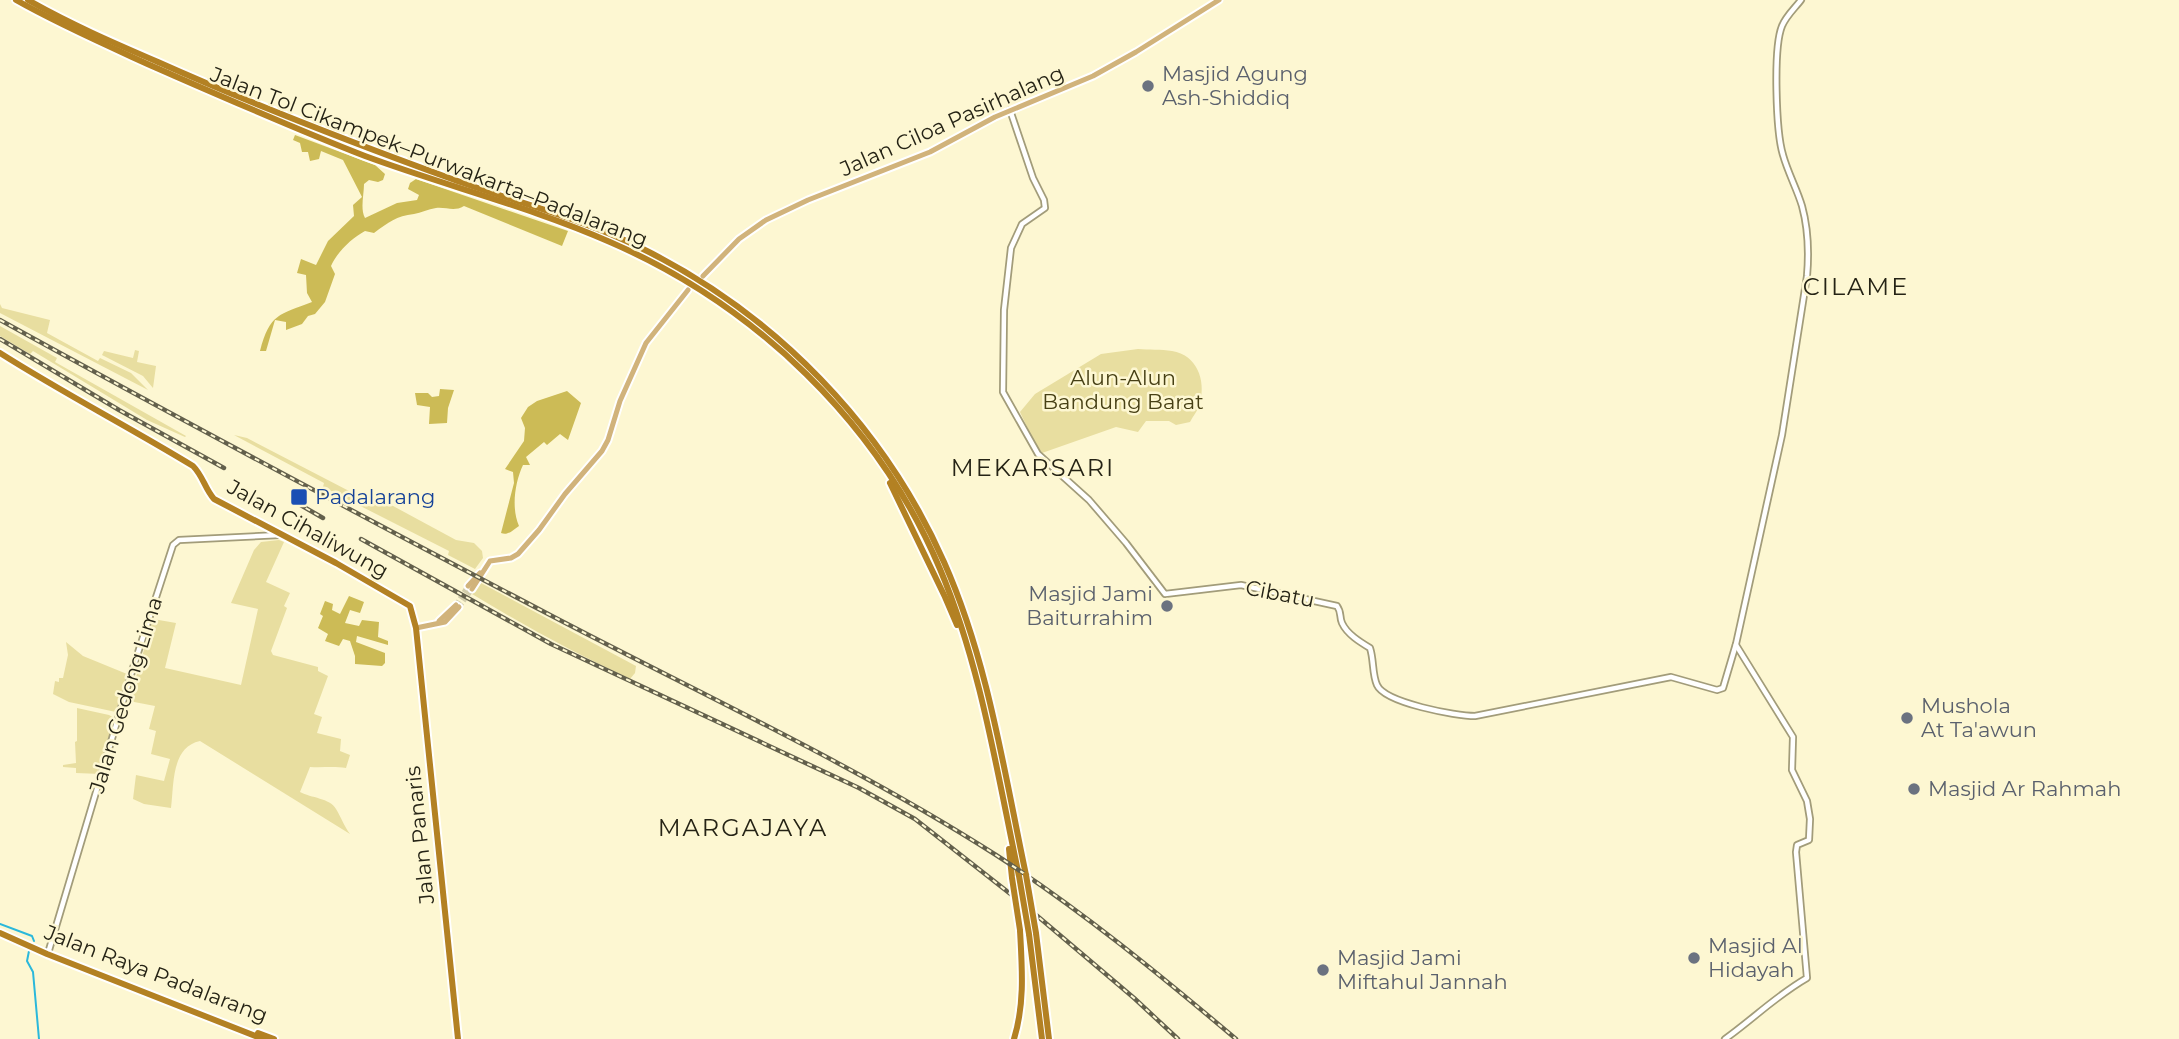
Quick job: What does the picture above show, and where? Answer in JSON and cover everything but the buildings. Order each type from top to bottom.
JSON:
[{"type":"highway","name":"Jalan Tol Cikampek–Purwakarta–Padalarang","points":[[16,0],[111,49],[219,97],[365,155],[606,240],[658,265],[708,294],[774,344],[819,386],[883,467],[907,505],[939,567],[958,615],[971,659],[1032,933],[1049,1039]]},
{"type":"highway","name":"Jalan Tol Cikampek–Purwakarta–Padalarang","points":[[28,0],[134,51],[283,115],[640,247],[713,290],[779,339],[824,382],[860,424],[907,492],[940,554],[967,623],[985,684],[1019,876]]},
{"type":"highway","name":"Jalan Cihaliwung","points":[[0,353],[192,467],[201,476],[209,493],[224,505],[407,603],[412,610],[416,628]]},
{"type":"highway","name":"Jalan Panaris","points":[[416,628],[458,1039]]},
{"type":"highway","points":[[1014,1039],[1022,1000],[1019,876]]},
{"type":"highway","name":"Jalan Raya Padalarang","points":[[0,933],[47,954],[195,1009]]},
{"type":"highway","name":"Jalan Tol Cikampek–Purwakarta–Padalarang","points":[[1032,933],[1042,1039]]},
{"type":"highway","name":"Jalan Raya Padalarang","points":[[24,943],[49,950],[274,1039]]},
{"type":"highway","name":"Jalan Raya Padalarang","points":[[222,1020],[263,1039]]},
{"type":"main road","name":"Jalan Ciloa Pasirhalang","points":[[702,276],[739,239],[766,220],[808,200],[930,152],[1010,110],[1107,69],[1219,0]]},
{"type":"main road","points":[[470,587],[490,561],[511,558],[518,554],[602,452],[620,401],[643,349],[688,290]]},
{"type":"main road","points":[[416,628],[433,625],[457,606]]},
{"type":"street","points":[[1725,1039],[1784,991],[1807,978],[1796,852],[1797,845],[1810,837],[1807,802],[1793,774],[1793,737],[1736,644],[1782,435],[1807,276],[1808,252],[1804,217],[1782,154],[1778,131],[1777,91],[1782,26],[1801,0]]},
{"type":"street","name":"Cibatu","points":[[1010,110],[1045,208],[1022,224],[1011,248],[1004,310],[1003,392],[1038,454],[1089,500],[1165,594],[1241,585],[1337,606],[1341,612],[1342,625],[1370,648],[1376,683],[1380,690],[1409,704],[1475,716],[1671,677],[1717,690],[1723,688],[1736,644]]},
{"type":"street","name":"Jalan Gedong Lima","points":[[49,950],[171,549],[179,540],[280,535]]},
{"type":"green space","points":[[0,304],[2,308],[50,320],[47,333],[98,361],[100,358],[131,373],[148,390],[0,313]]},
{"type":"green space","points":[[0,326],[57,358],[55,362],[186,436],[147,420],[33,351],[30,354],[0,336]]},
{"type":"green space","name":"Alun-Alun Bandung Barat","points":[[1138,349],[1181,353],[1198,370],[1202,394],[1190,422],[1176,425],[1169,421],[1146,421],[1138,432],[1116,427],[1042,453],[1020,412],[1035,394],[1101,354]]},
{"type":"green space","points":[[135,350],[139,351],[137,362],[156,366],[153,388],[143,376],[102,355],[104,351],[133,358]]},
{"type":"green space","points":[[234,435],[247,438],[378,506],[382,500],[456,540],[474,543],[482,551],[483,558],[475,569],[448,555],[449,551],[323,487],[324,483]]},
{"type":"green space","points":[[261,542],[284,542],[266,582],[290,593],[271,651],[273,655],[318,667],[318,671],[328,676],[314,714],[322,717],[317,733],[341,739],[340,751],[350,755],[346,768],[310,767],[300,792],[333,805],[350,834],[200,741],[184,751],[179,759],[171,808],[144,804],[133,799],[136,775],[164,781],[170,759],[151,754],[156,731],[149,729],[155,706],[129,701],[153,619],[176,623],[165,668],[241,685],[258,609],[231,603],[254,550]]},
{"type":"green space","points":[[481,583],[636,666],[635,673],[630,679],[491,606],[472,594]]},
{"type":"green space","points":[[66,642],[83,656],[127,674],[116,712],[69,702],[53,694],[55,681],[59,682],[59,678],[63,678],[68,655]]},
{"type":"green space","points":[[77,708],[116,719],[101,774],[76,773],[76,768],[63,767],[76,763]]},
{"type":"shaded area","points":[[295,135],[375,165],[385,174],[383,180],[369,180],[364,184],[362,206],[365,218],[397,203],[417,200],[419,195],[408,189],[410,183],[416,179],[568,231],[562,246],[464,206],[433,209],[397,218],[374,233],[365,231],[345,246],[331,266],[335,274],[325,302],[302,324],[286,330],[286,322],[275,320],[266,351],[260,351],[268,329],[277,317],[312,302],[307,293],[306,275],[297,273],[301,259],[316,265],[328,241],[354,216],[353,205],[362,197],[343,160],[321,151],[319,159],[310,161],[308,152],[302,152],[300,143],[293,140]]},
{"type":"shaded area","points":[[440,389],[454,390],[448,408],[447,423],[429,424],[430,407],[417,405],[415,393],[439,396]]},
{"type":"shaded area","points":[[567,391],[581,403],[568,440],[560,434],[547,445],[544,442],[526,457],[530,465],[523,465],[515,495],[519,526],[508,533],[501,533],[514,483],[513,472],[505,469],[524,441],[525,428],[521,418],[528,407],[537,401]]},
{"type":"shaded area","points":[[349,596],[364,602],[360,613],[350,610],[345,623],[359,626],[362,620],[379,622],[378,637],[388,641],[388,645],[357,636],[356,642],[385,653],[385,663],[382,666],[355,664],[350,641],[343,639],[339,646],[325,641],[328,634],[318,628],[325,601],[333,604],[332,610],[340,614]]},
{"type":"waterway","points":[[0,924],[32,936],[34,941]]},
{"type":"waterway","points":[[29,951],[27,961],[33,972],[39,1039]]},
{"type":"tunnel","points":[[456,605],[468,586]]},
{"type":"tunnel","points":[[459,607],[472,589]]},
{"type":"railway","points":[[0,320],[413,543],[833,760],[943,822],[1028,876],[1089,920],[1236,1039]]},
{"type":"railway","points":[[0,339],[119,410],[224,468]]},
{"type":"railway","points":[[297,503],[323,518]]},
{"type":"railway","points":[[361,539],[551,644],[859,788],[915,819],[1022,903],[1178,1039]]},
{"type":"place","name":"Masjid Agung Ash-Shiddiq","points":[[1148,86]]},
{"type":"place","name":"Padalarang","points":[[299,497]]},
{"type":"place","name":"Masjid Jami Baiturrahim","points":[[1167,606]]},
{"type":"place","name":"Mushola At Ta'awun","points":[[1907,718]]},
{"type":"place","name":"Masjid Ar Rahmah","points":[[1914,789]]},
{"type":"place","name":"Masjid Al Hidayah","points":[[1694,958]]},
{"type":"place","name":"Masjid Jami Miftahul Jannah","points":[[1323,970]]},
{"type":"district","name":"CILAME","points":[[1856,287]]},
{"type":"district","name":"MEKARSARI","points":[[1033,468]]},
{"type":"district","name":"MARGAJAYA","points":[[743,828]]}]
